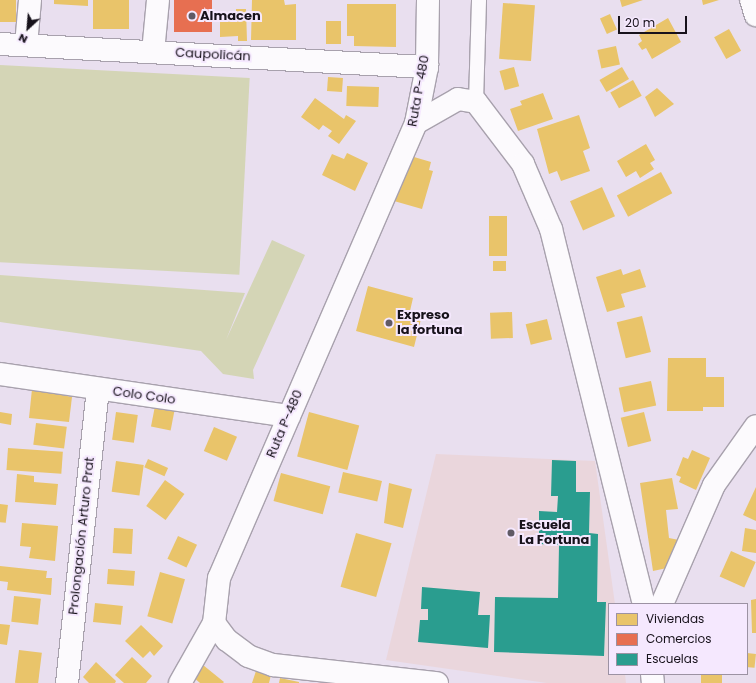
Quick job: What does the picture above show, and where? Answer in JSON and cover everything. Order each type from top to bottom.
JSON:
[{"type":"street","points":[[26,45],[30,0]]},
{"type":"street","points":[[153,52],[158,0]]},
{"type":"street","name":"Ruta P-480","points":[[214,623],[219,578],[416,123],[426,66],[428,0]]},
{"type":"street","points":[[750,0],[756,15]]},
{"type":"street","name":"Caupolicán","points":[[0,44],[426,66]]},
{"type":"street","points":[[416,123],[458,99],[476,102],[523,164],[551,229],[644,603]]},
{"type":"street","name":"Colo Colo","points":[[0,374],[289,416]]},
{"type":"street","name":"Prolongación Arturo Prat","points":[[67,683],[98,389]]},
{"type":"street","points":[[662,603],[714,485],[756,426]]},
{"type":"street","points":[[180,683],[214,623],[227,640],[248,656],[273,665],[428,682]]},
{"type":"lane","points":[[476,102],[478,0]]},
{"type":"shaded area","name":"Escuela La Fortuna","points":[[436,454],[595,461],[615,603],[608,603],[608,675],[625,675],[626,683],[547,683],[386,660]]},
{"type":"green space","points":[[0,65],[250,78],[239,275],[0,262]]},
{"type":"green space","points":[[272,240],[305,255],[253,370],[254,379],[223,374],[201,351],[0,322],[0,275],[245,293],[226,340]]},
{"type":"building: Viviendas","points":[[0,0],[16,0],[16,22],[0,22]]},
{"type":"building: Viviendas","points":[[54,0],[88,0],[88,6],[54,4]]},
{"type":"building: Viviendas","points":[[93,0],[129,0],[129,29],[93,29]]},
{"type":"building: Viviendas","points":[[252,0],[284,0],[285,5],[296,4],[296,40],[251,40]]},
{"type":"building: Viviendas","points":[[620,0],[643,0],[622,7]]},
{"type":"building: Viviendas","points":[[702,0],[719,0],[703,5]]},
{"type":"building: Viviendas","points":[[503,3],[535,5],[531,61],[499,59]]},
{"type":"building: Viviendas","points":[[347,4],[396,4],[396,47],[354,46],[354,36],[347,36]]},
{"type":"building: Viviendas","points":[[236,9],[246,9],[247,41],[238,41],[238,36],[220,37],[220,13],[236,12]]},
{"type":"building: Viviendas","points":[[610,14],[617,30],[607,34],[600,18]]},
{"type":"building: Viviendas","points":[[668,18],[681,42],[652,59],[646,48],[642,50],[638,44],[642,41],[639,35]]},
{"type":"building: Viviendas","points":[[326,21],[341,21],[341,44],[326,44]]},
{"type":"building: Viviendas","points":[[729,29],[741,51],[726,59],[714,37]]},
{"type":"building: Viviendas","points":[[616,46],[620,65],[601,69],[597,50]]},
{"type":"building: Viviendas","points":[[514,67],[519,86],[505,90],[500,71]]},
{"type":"building: Viviendas","points":[[622,67],[629,79],[606,92],[599,80]]},
{"type":"building: Viviendas","points":[[328,77],[343,78],[342,92],[327,91]]},
{"type":"building: Viviendas","points":[[633,80],[642,96],[619,108],[610,93]]},
{"type":"building: Viviendas","points":[[347,86],[379,87],[378,107],[346,106]]},
{"type":"building: Viviendas","points":[[657,88],[674,104],[655,117],[645,97]]},
{"type":"building: Viviendas","points":[[543,93],[553,119],[518,131],[510,109],[522,105],[520,101]]},
{"type":"building: Viviendas","points":[[315,98],[344,119],[346,115],[356,121],[339,144],[328,136],[332,131],[323,125],[319,130],[301,117]]},
{"type":"building: Viviendas","points":[[579,115],[590,148],[583,151],[590,171],[561,181],[557,171],[549,174],[537,129]]},
{"type":"building: Viviendas","points":[[646,144],[655,160],[650,163],[654,169],[640,178],[636,171],[626,177],[617,161]]},
{"type":"building: Viviendas","points":[[347,153],[368,163],[355,191],[322,175],[332,154],[344,159]]},
{"type":"building: Viviendas","points":[[414,157],[431,162],[429,170],[433,171],[422,209],[394,201]]},
{"type":"building: Viviendas","points":[[661,172],[672,193],[628,217],[617,195]]},
{"type":"building: Viviendas","points":[[602,187],[615,216],[583,230],[570,201]]},
{"type":"building: Viviendas","points":[[489,216],[507,216],[507,256],[489,256]]},
{"type":"building: Viviendas","points":[[493,261],[506,261],[506,271],[493,271]]},
{"type":"building: Viviendas","points":[[621,269],[623,275],[640,269],[646,287],[621,294],[625,307],[607,312],[596,277]]},
{"type":"building: Viviendas","name":"Expreso la fortuna","points":[[368,286],[413,298],[410,311],[422,315],[414,347],[356,331]]},
{"type":"building: Viviendas","points":[[512,312],[513,338],[491,339],[490,313]]},
{"type":"building: Viviendas","points":[[642,316],[651,352],[626,358],[617,322]]},
{"type":"building: Viviendas","points":[[547,319],[552,339],[531,345],[526,324]]},
{"type":"building: Viviendas","points":[[668,358],[706,358],[706,377],[724,377],[724,407],[703,407],[703,411],[667,411]]},
{"type":"building: Viviendas","points":[[651,381],[656,405],[624,412],[619,388]]},
{"type":"building: Viviendas","points":[[32,389],[72,397],[69,422],[29,418]]},
{"type":"building: Viviendas","points":[[155,406],[175,410],[171,430],[151,427]]},
{"type":"building: Viviendas","points":[[0,412],[12,414],[11,425],[0,423]]},
{"type":"building: Viviendas","points":[[116,412],[138,415],[134,443],[112,440]]},
{"type":"building: Viviendas","points":[[309,412],[359,425],[347,470],[297,456]]},
{"type":"building: Viviendas","points":[[644,412],[651,441],[628,447],[621,418]]},
{"type":"building: Viviendas","points":[[36,423],[67,427],[64,449],[33,445]]},
{"type":"building: Viviendas","points":[[214,427],[237,437],[227,461],[204,451]]},
{"type":"building: Viviendas","points":[[8,448],[63,452],[61,474],[6,470]]},
{"type":"building: Viviendas","points":[[692,450],[710,458],[696,490],[679,482],[681,477],[676,475],[683,457],[688,459]]},
{"type":"building: Viviendas","points":[[148,459],[168,468],[164,476],[144,467]]},
{"type":"building: Viviendas","points":[[116,461],[144,465],[139,496],[112,492]]},
{"type":"building: Viviendas","points":[[343,472],[382,481],[377,501],[338,492]]},
{"type":"building: Viviendas","points":[[281,473],[330,486],[323,514],[273,501]]},
{"type":"building: Viviendas","points":[[17,474],[34,476],[34,482],[58,484],[56,505],[15,502]]},
{"type":"building: Viviendas","points":[[672,478],[678,509],[666,510],[669,538],[679,540],[667,568],[653,571],[640,483]]},
{"type":"building: Viviendas","points":[[165,480],[184,494],[166,520],[146,506]]},
{"type":"building: Viviendas","points":[[389,483],[412,489],[403,528],[384,523]]},
{"type":"building: Viviendas","points":[[756,487],[756,521],[743,515]]},
{"type":"building: Viviendas","points":[[0,504],[8,505],[6,523],[0,522]]},
{"type":"building: Viviendas","points":[[22,523],[58,526],[55,561],[29,558],[31,547],[20,546]]},
{"type":"building: Viviendas","points":[[114,528],[133,529],[132,554],[113,553]]},
{"type":"building: Viviendas","points":[[745,528],[756,530],[756,553],[742,551]]},
{"type":"building: Viviendas","points":[[356,533],[392,543],[376,597],[341,587]]},
{"type":"building: Viviendas","points":[[178,536],[197,545],[186,568],[167,559]]},
{"type":"building: Viviendas","points":[[731,551],[756,562],[744,588],[720,577]]},
{"type":"building: Viviendas","points":[[0,566],[47,571],[46,578],[52,578],[51,595],[7,590],[8,582],[0,581]]},
{"type":"building: Viviendas","points":[[108,569],[135,571],[134,586],[107,584]]},
{"type":"building: Viviendas","points":[[160,572],[185,579],[172,623],[147,616]]},
{"type":"building: Viviendas","points":[[14,596],[41,599],[38,625],[11,622]]},
{"type":"building: Viviendas","points":[[756,599],[756,633],[752,633],[751,600]]},
{"type":"building: Viviendas","points":[[95,603],[123,606],[121,625],[93,622]]},
{"type":"building: Viviendas","points":[[0,624],[10,625],[7,645],[0,644]]},
{"type":"building: Viviendas","points":[[141,625],[163,646],[154,656],[150,651],[143,658],[125,641]]},
{"type":"building: Viviendas","points":[[19,650],[42,653],[38,683],[15,683]]},
{"type":"building: Viviendas","points":[[748,653],[756,654],[754,668],[748,667]]},
{"type":"building: Viviendas","points":[[132,657],[152,676],[146,683],[124,683],[115,675]]},
{"type":"building: Viviendas","points":[[96,662],[116,681],[115,683],[89,683],[83,677]]},
{"type":"building: Viviendas","points":[[203,665],[224,682],[200,683],[193,677]]},
{"type":"building: Viviendas","points":[[256,671],[271,675],[269,683],[252,683]]},
{"type":"building: Viviendas","points":[[701,675],[722,675],[722,683],[701,683]]},
{"type":"building: Viviendas","points":[[280,678],[299,682],[299,683],[279,683]]},
{"type":"building: Comercios","name":"Almacen","points":[[174,0],[212,0],[212,32],[174,32]]},
{"type":"building: Escuelas","points":[[552,460],[576,461],[576,492],[590,492],[589,533],[598,534],[597,602],[606,602],[604,656],[494,652],[495,597],[558,598],[559,545],[539,544],[539,511],[557,512],[558,496],[551,496]]},
{"type":"building: Escuelas","points":[[422,587],[480,592],[478,615],[490,615],[488,648],[418,642],[420,620],[428,620],[428,609],[421,609]]},
{"type":"place","name":"Almacen","points":[[192,16]]},
{"type":"place","name":"Expreso la fortuna","points":[[389,323]]},
{"type":"place","name":"Escuela La Fortuna","points":[[511,533]]}]
